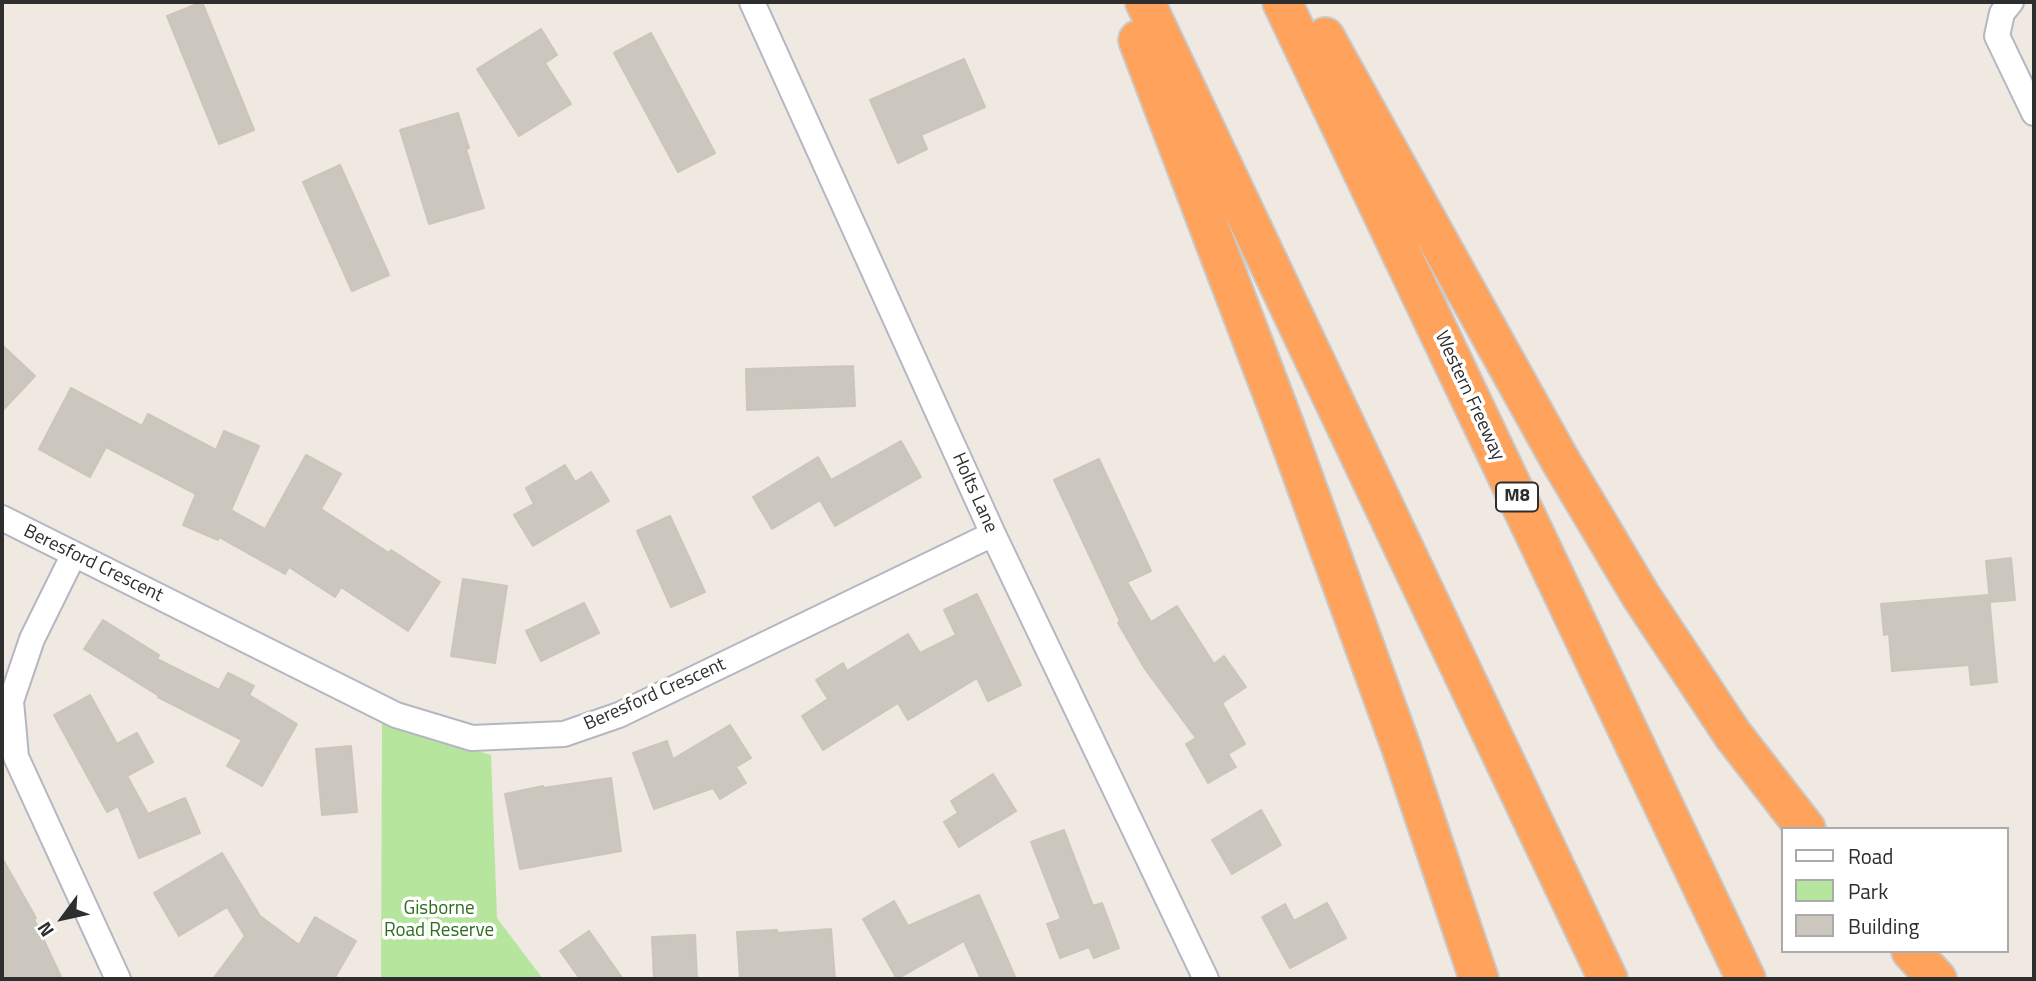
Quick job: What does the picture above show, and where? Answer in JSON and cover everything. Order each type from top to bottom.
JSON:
[{"type":"highway","points":[[1122,2],[1284,424],[1401,747],[1479,979]]},
{"type":"highway","points":[[1145,2],[1608,979]]},
{"type":"highway","name":"Western Freeway","points":[[1282,2],[1746,979]]},
{"type":"highway","points":[[1305,2],[1560,460],[1641,596],[1733,735],[1804,827]]},
{"type":"highway","points":[[1913,953],[1937,979]]},
{"type":"street","name":"Holts Lane","points":[[752,2],[993,534],[1206,979]]},
{"type":"street","points":[[2011,2],[2002,13],[1997,36],[2034,113]]},
{"type":"street","name":"Beresford Crescent","points":[[2,518],[396,715],[472,738],[564,734],[619,715],[993,534]]},
{"type":"street","points":[[74,554],[33,639],[11,701],[16,757],[118,979]]},
{"type":"green space","name":"Gisborne Road Reserve","points":[[382,722],[491,755],[497,918],[543,979],[381,979]]},
{"type":"building","points":[[202,2],[254,130],[219,144],[167,16]]},
{"type":"building","points":[[541,29],[557,55],[545,63],[571,104],[519,136],[477,69]]},
{"type":"building","points":[[651,33],[715,153],[678,172],[614,53]]},
{"type":"building","points":[[964,59],[985,107],[921,135],[927,149],[898,163],[870,100]]},
{"type":"building","points":[[458,113],[484,208],[429,224],[400,130]]},
{"type":"building","points":[[340,165],[389,275],[352,291],[303,182]]},
{"type":"building","points":[[2,345],[35,376],[2,411]]},
{"type":"building","points":[[853,366],[855,406],[747,410],[746,369]]},
{"type":"building","points":[[71,388],[142,426],[148,414],[216,450],[224,431],[259,446],[231,510],[265,529],[306,455],[341,474],[321,509],[440,582],[408,631],[341,587],[335,597],[289,567],[285,574],[219,537],[218,540],[183,525],[196,494],[106,447],[90,477],[39,449]]},
{"type":"building","points":[[901,441],[921,477],[835,526],[820,500],[772,529],[753,497],[818,457],[831,480]]},
{"type":"building","points":[[1099,459],[1151,571],[1127,582],[1151,622],[1177,606],[1214,664],[1224,656],[1246,687],[1222,703],[1245,744],[1228,754],[1236,767],[1208,783],[1186,744],[1196,738],[1145,669],[1118,623],[1120,621],[1054,480]]},
{"type":"building","points":[[565,465],[575,482],[591,472],[609,501],[533,546],[514,515],[534,504],[526,488]]},
{"type":"building","points":[[670,516],[705,592],[671,607],[637,531]]},
{"type":"building","points":[[2011,558],[2015,600],[1990,602],[1986,561]]},
{"type":"building","points":[[463,579],[507,586],[495,663],[451,656]]},
{"type":"building","points":[[977,594],[1021,685],[988,701],[977,678],[908,720],[898,703],[823,750],[802,716],[828,699],[816,680],[843,663],[847,671],[908,634],[920,653],[956,635],[944,610]]},
{"type":"building","points":[[1989,595],[1997,682],[1971,685],[1969,665],[1892,671],[1889,634],[1884,635],[1881,604]]},
{"type":"building","points":[[584,603],[599,633],[541,661],[526,631]]},
{"type":"building","points":[[103,620],[159,655],[157,659],[219,690],[228,673],[254,686],[249,695],[297,724],[262,786],[227,766],[242,740],[158,697],[84,649]]},
{"type":"building","points":[[90,695],[117,744],[137,733],[153,762],[127,776],[148,814],[185,798],[200,833],[139,858],[118,806],[107,812],[54,715]]},
{"type":"building","points":[[730,725],[751,758],[736,767],[746,783],[720,799],[713,788],[654,809],[633,753],[667,741],[673,759]]},
{"type":"building","points":[[351,746],[357,812],[322,815],[316,749]]},
{"type":"building","points":[[993,774],[1016,811],[959,847],[944,822],[958,813],[951,801]]},
{"type":"building","points":[[611,778],[621,851],[520,869],[505,794],[543,786]]},
{"type":"building","points":[[1261,810],[1281,845],[1232,874],[1212,840]]},
{"type":"building","points":[[1064,830],[1093,906],[1102,903],[1119,948],[1094,958],[1089,947],[1060,958],[1047,924],[1061,919],[1031,842]]},
{"type":"building","points":[[222,853],[260,916],[299,945],[315,917],[356,941],[334,979],[213,979],[245,936],[227,907],[179,936],[154,893]]},
{"type":"building","points":[[2,858],[36,918],[34,919],[62,979],[2,979]]},
{"type":"building","points":[[979,895],[1016,979],[981,979],[964,941],[897,979],[863,919],[894,901],[908,926]]},
{"type":"building","points":[[1327,903],[1346,938],[1290,968],[1262,917],[1285,904],[1294,921]]},
{"type":"building","points":[[831,929],[835,979],[740,979],[737,932],[777,930],[777,933]]},
{"type":"building","points":[[589,931],[623,979],[580,979],[560,951]]},
{"type":"building","points":[[695,935],[697,979],[654,979],[652,937]]}]
